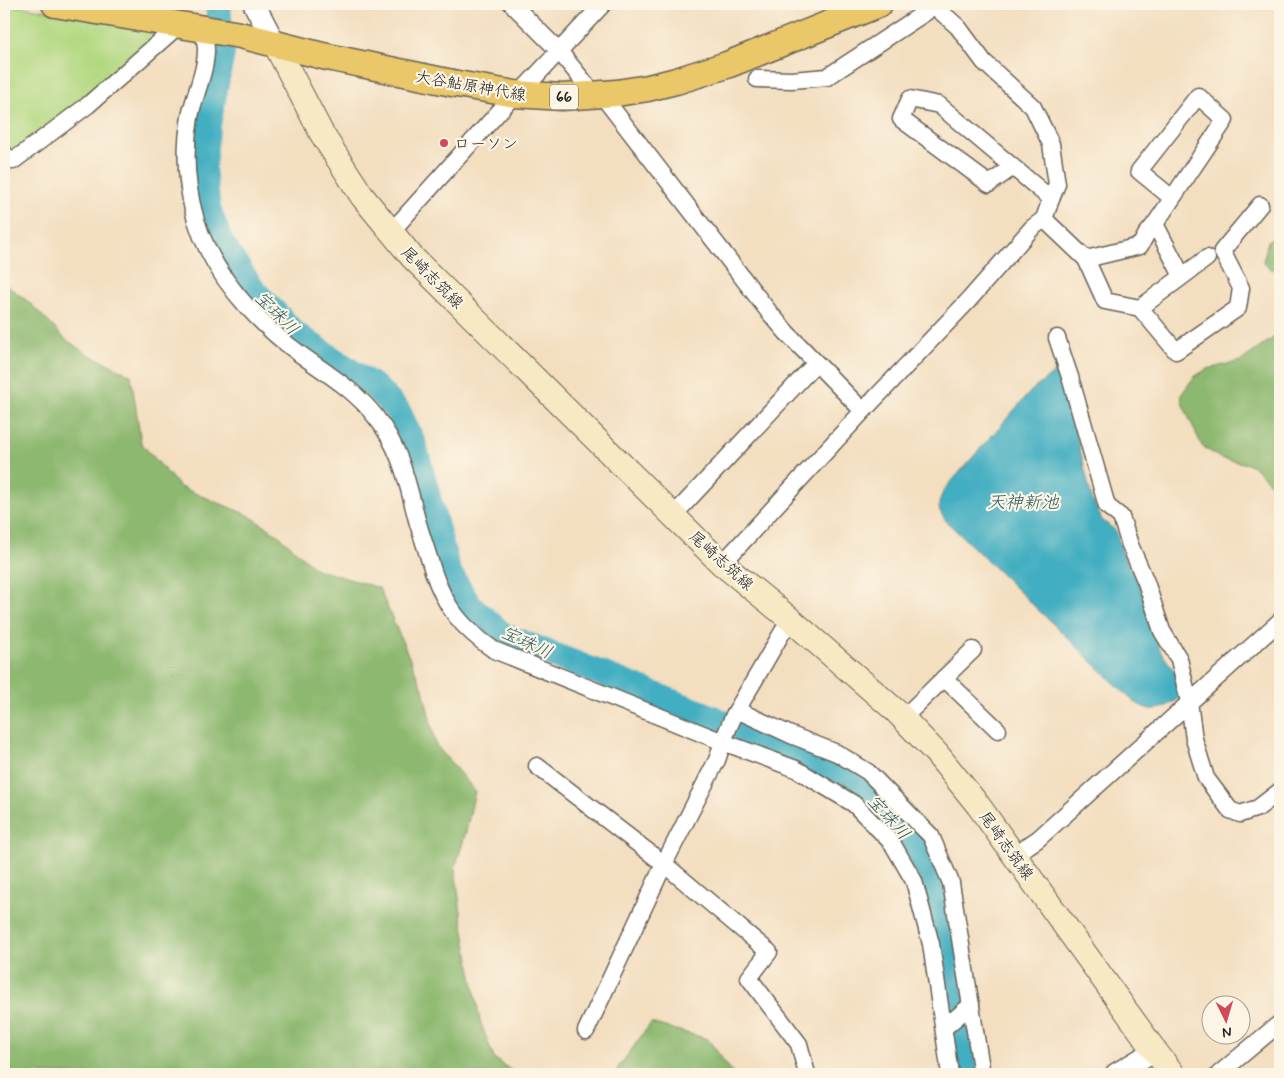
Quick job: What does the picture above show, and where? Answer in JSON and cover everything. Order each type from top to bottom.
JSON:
[{"type":"main road","name":"大谷鮎原神代線","points":[[55,4],[179,25],[207,34],[240,35],[456,84],[516,94],[562,97],[648,88],[676,81],[727,65],[879,4]]},
{"type":"main road","name":"尾崎志筑線","points":[[275,44],[322,134],[362,196],[390,233],[412,258],[722,564],[790,618],[903,718],[937,754],[978,805],[1173,1074]]},
{"type":"street","points":[[254,4],[275,44]]},
{"type":"street","points":[[512,4],[559,51],[597,94],[787,334],[863,411]]},
{"type":"street","points":[[390,233],[516,94],[603,4]]},
{"type":"street","points":[[757,80],[827,77],[926,12],[926,4]]},
{"type":"street","points":[[722,564],[863,411],[968,301],[1032,228],[1044,219],[1057,184],[1051,144],[1033,106],[984,62],[958,26],[932,4]]},
{"type":"street","points":[[4,154],[13,161],[88,105],[179,25]]},
{"type":"street","points":[[207,34],[206,58],[190,116],[187,164],[193,206],[204,241],[214,262],[245,304],[280,339],[342,384],[365,404],[383,426],[399,456],[436,580],[443,598],[450,609],[472,634],[494,650],[724,739],[796,769],[854,804],[892,843],[914,881],[931,944],[950,1074]]},
{"type":"street","points":[[1086,259],[1140,246],[1225,120],[1198,96],[1139,172],[1172,198]]},
{"type":"street","points":[[1014,167],[989,184],[901,119],[910,99],[939,105],[1014,167],[1051,199]]},
{"type":"street","points":[[1044,219],[1086,259],[1105,301],[1140,308],[1176,351],[1238,308],[1241,288],[1222,251],[1260,205]]},
{"type":"street","points":[[1155,224],[1182,276]]},
{"type":"street","points":[[1140,308],[1207,258]]},
{"type":"street","points":[[1057,338],[1107,506],[1121,517],[1130,545],[1146,582],[1162,631],[1179,659],[1189,702],[1194,739],[1206,778],[1230,810],[1240,814],[1258,808],[1280,792]]},
{"type":"street","points":[[673,516],[816,363]]},
{"type":"street","points":[[586,1031],[664,864],[717,760],[736,713],[790,618]]},
{"type":"street","points":[[1014,855],[1038,839],[1280,621]]},
{"type":"street","points":[[903,718],[972,650]]},
{"type":"street","points":[[944,678],[998,730]]},
{"type":"street","points":[[736,713],[837,753],[868,772],[931,836],[951,883],[982,1074]]},
{"type":"street","points":[[537,766],[664,864],[769,952],[749,978],[799,1044],[807,1074]]},
{"type":"street","points":[[944,1028],[971,1005]]},
{"type":"street","points":[[1219,1074],[1280,1023]]},
{"type":"street","points":[[1116,1074],[1155,1051]]},
{"type":"green space","points":[[4,6],[24,7],[155,29],[160,37],[16,153],[4,148]]},
{"type":"green space","points":[[1280,235],[1280,269],[1271,269],[1263,262],[1268,241]]},
{"type":"green space","points":[[4,283],[30,303],[65,339],[84,352],[131,375],[141,443],[180,487],[248,515],[276,533],[316,569],[379,588],[423,689],[436,745],[475,791],[466,832],[455,868],[462,920],[480,1021],[494,1058],[516,1074],[4,1074]]},
{"type":"green space","points":[[1280,333],[1280,493],[1252,465],[1220,458],[1202,446],[1183,405],[1181,395],[1194,377],[1207,369],[1241,361]]},
{"type":"green space","points":[[651,1023],[708,1039],[733,1074],[616,1074],[618,1068]]},
{"type":"water","name":"天神新池","points":[[1055,372],[1063,379],[1092,499],[1102,520],[1116,531],[1122,552],[1140,586],[1161,652],[1175,672],[1182,697],[1158,709],[1141,706],[1134,702],[947,522],[941,514],[939,503],[944,490],[1031,391]]},
{"type":"waterway","name":"宝珠川","points":[[218,4],[222,53],[206,135],[203,168],[208,209],[221,243],[253,290],[295,334],[376,388],[398,411],[414,445],[448,571],[469,605],[503,635],[701,713],[828,769],[864,789],[908,836],[918,851],[930,881],[953,984],[966,1074]]},
{"type":"place","name":"ローソン","points":[[444,143]]}]
